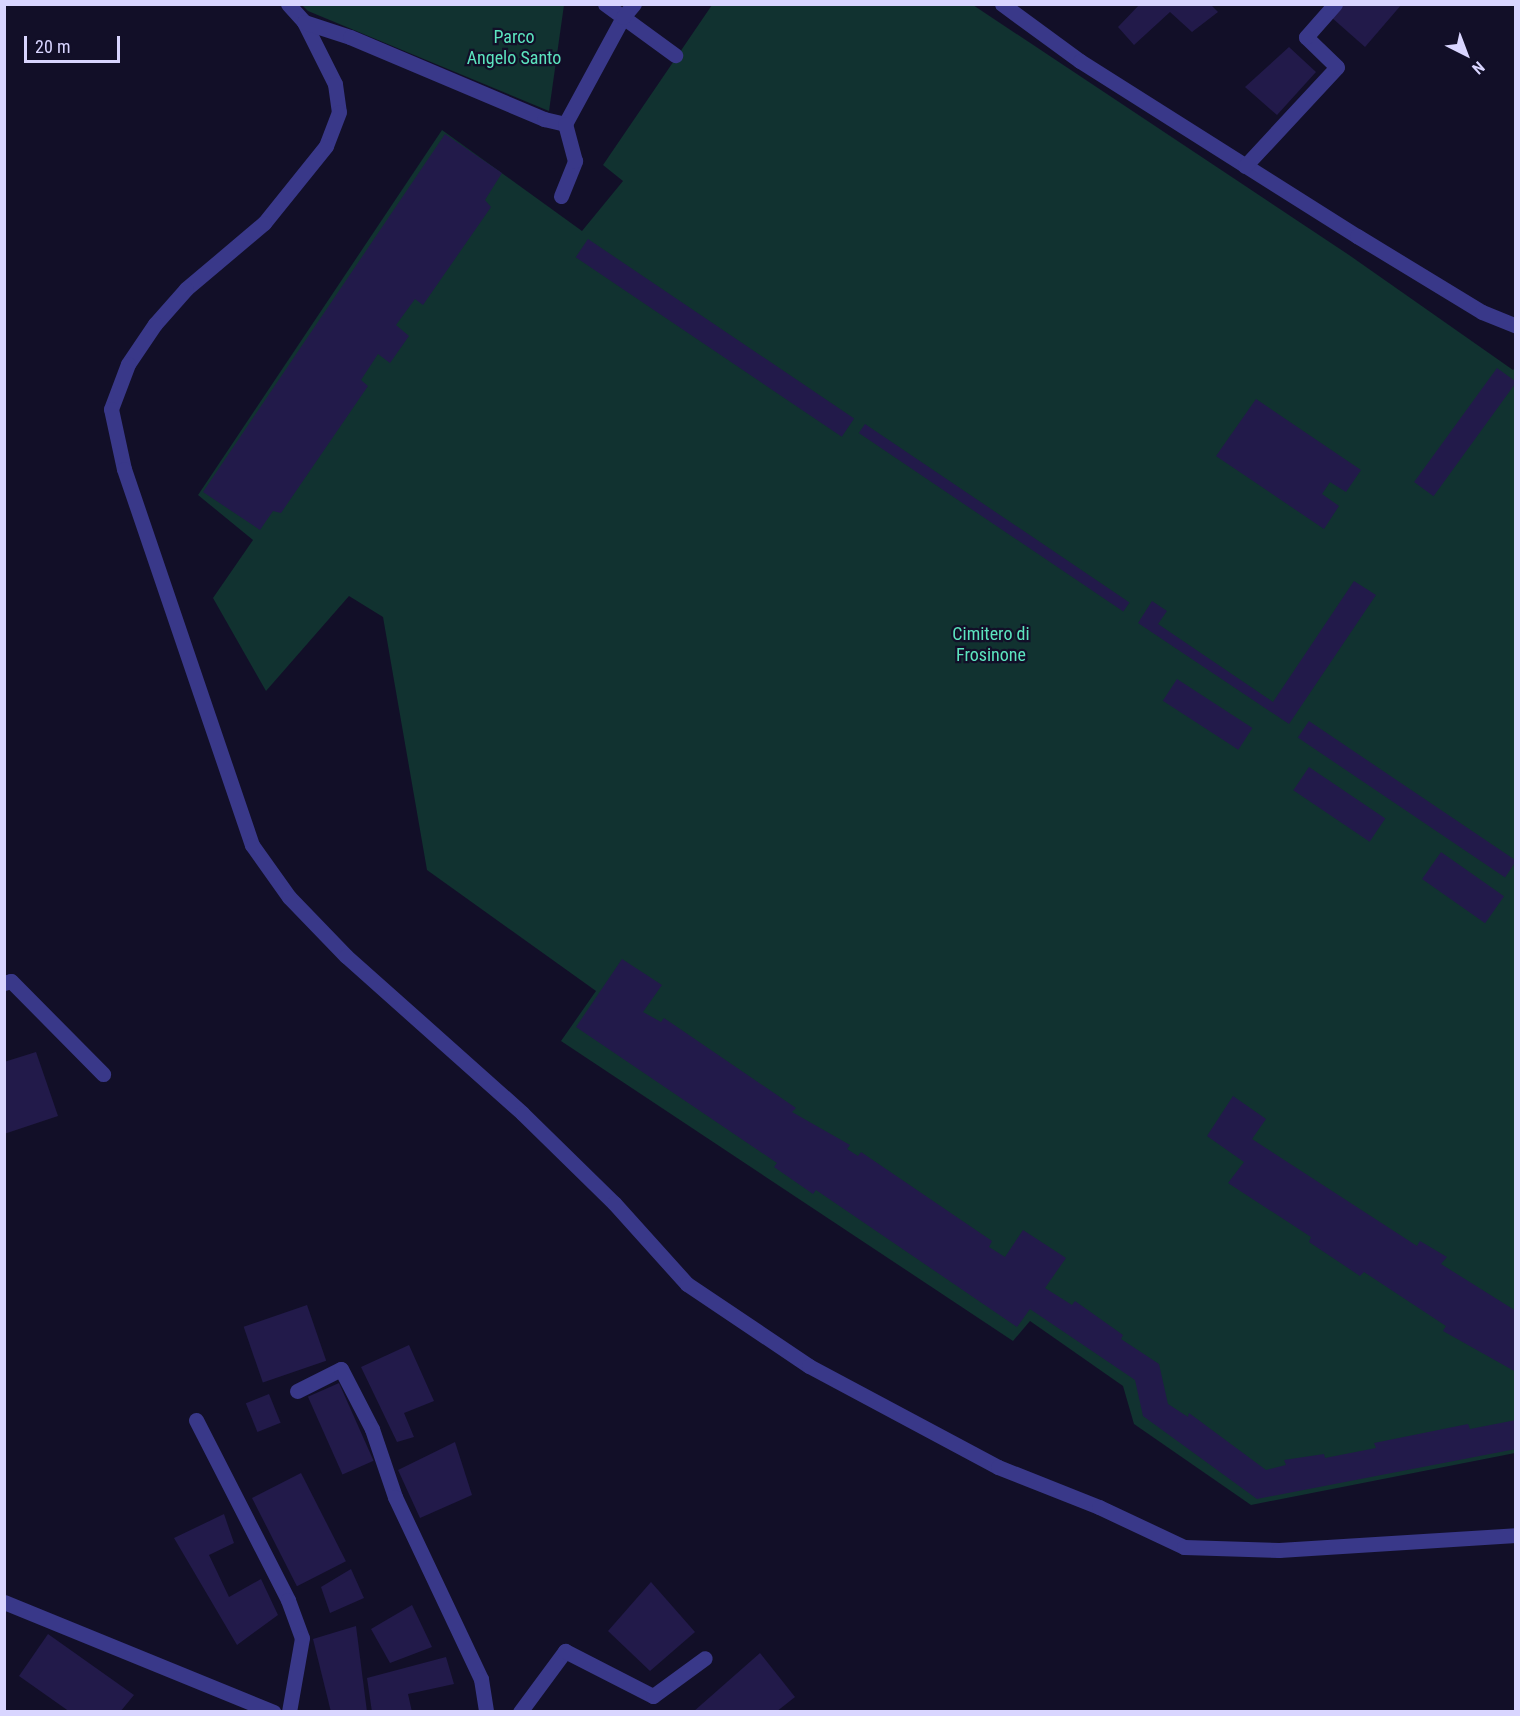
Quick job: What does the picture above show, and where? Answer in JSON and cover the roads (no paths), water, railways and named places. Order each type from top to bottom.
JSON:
[{"type":"street","points":[[288,4],[304,22],[335,84],[339,112],[326,146],[264,223],[186,289],[155,324],[128,364],[111,409],[124,469],[252,845],[290,897],[346,956],[522,1113],[606,1195],[687,1284],[809,1366],[998,1467],[1100,1507],[1184,1547],[1279,1550],[1515,1535]]},
{"type":"street","points":[[605,4],[675,54]]},
{"type":"street","points":[[561,196],[575,161],[565,124],[623,17],[634,4]]},
{"type":"street","points":[[1002,4],[1080,61],[1245,166],[1482,312],[1515,326]]},
{"type":"street","points":[[1245,166],[1337,67],[1306,37],[1335,4]]},
{"type":"street","points":[[304,22],[361,42],[544,119],[565,124]]},
{"type":"street","points":[[4,983],[11,981],[103,1074]]},
{"type":"street","points":[[297,1391],[341,1369],[372,1429],[395,1497],[482,1679],[486,1712]]},
{"type":"street","points":[[196,1420],[288,1600],[302,1638],[289,1712]]},
{"type":"street","points":[[4,1602],[273,1712]]},
{"type":"street","points":[[520,1712],[565,1651],[653,1696],[705,1658]]},
{"type":"park label","name":"Parco Angelo Santo","points":[[514,48]]},
{"type":"park label","name":"Cimitero di Frosinone","points":[[991,645]]}]
